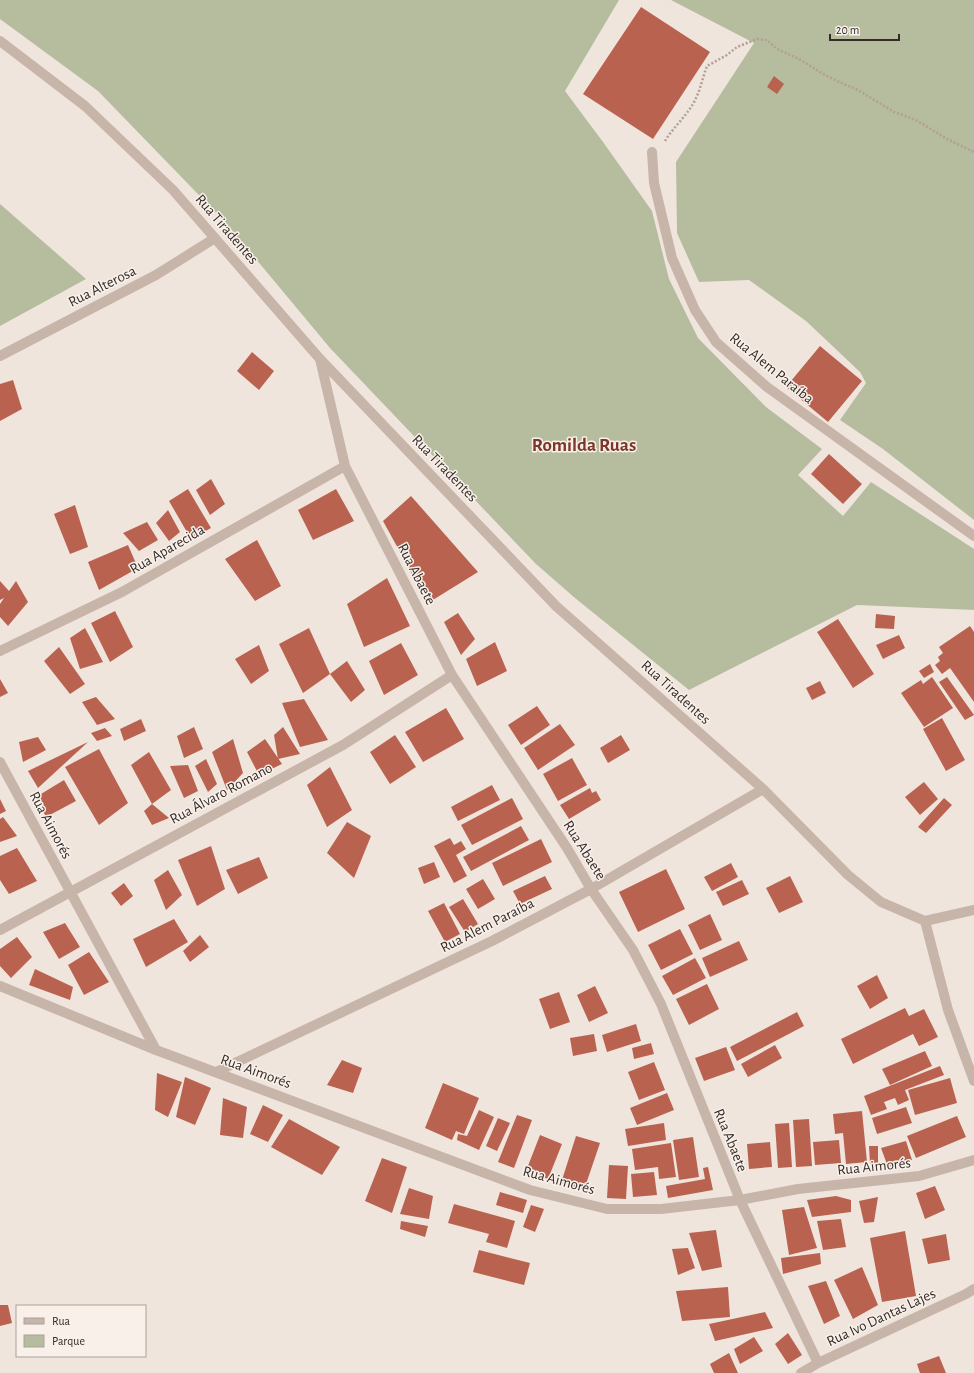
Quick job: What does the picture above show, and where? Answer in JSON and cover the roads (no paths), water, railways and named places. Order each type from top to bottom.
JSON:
[{"type":"street","name":"Rua Tiradentes","points":[[0,42],[85,106],[173,190],[320,359],[556,606],[763,789],[848,875],[882,902],[925,921]]},
{"type":"street","name":"Rua Alem Paraíba","points":[[652,154],[654,183],[672,258],[695,310],[716,342],[767,387],[974,536]]},
{"type":"street","name":"Rua Alterosa","points":[[0,356],[156,275],[215,238]]},
{"type":"street","name":"Rua Abaete","points":[[320,359],[345,466],[452,675],[567,848],[591,889],[632,950],[661,1004],[740,1200],[818,1363]]},
{"type":"street","name":"Rua Aparecida","points":[[0,651],[122,592],[345,466]]},
{"type":"street","name":"Rua Álvaro Romano","points":[[0,930],[343,745],[452,675]]},
{"type":"street","name":"Rua Aimorés","points":[[0,762],[156,1050]]},
{"type":"street","name":"Rua Alem Paraíba","points":[[216,1072],[492,941],[591,889],[763,789]]},
{"type":"street","points":[[974,910],[925,921],[948,1010],[974,1081]]},
{"type":"street","name":"Rua Aimorés","points":[[0,986],[156,1050],[530,1190],[607,1209],[661,1209],[740,1200],[798,1189],[919,1176],[974,1160]]},
{"type":"street","name":"Rua Ivo Dantas Lajes","points":[[801,1373],[818,1363],[974,1289]]},
{"type":"district","name":"Romilda Ruas","points":[[584,444]]}]
